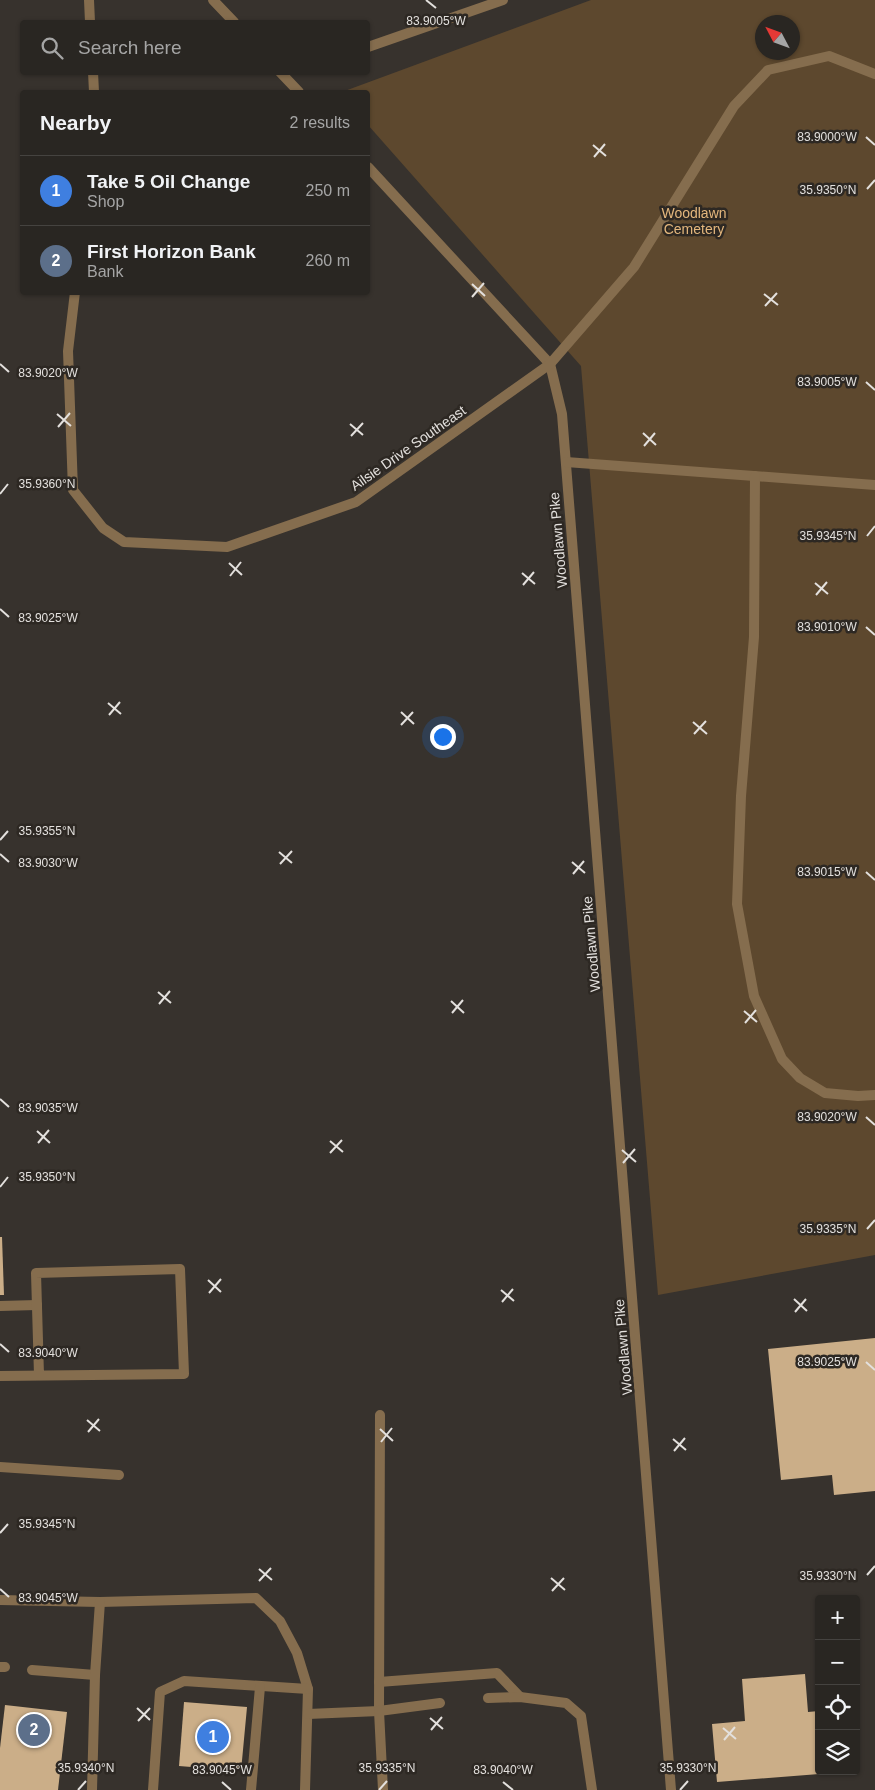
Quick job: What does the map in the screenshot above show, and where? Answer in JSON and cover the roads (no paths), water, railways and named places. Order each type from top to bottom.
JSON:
[{"type":"street","points":[[89,0],[90,20]]},
{"type":"street","points":[[213,0],[232,20]]},
{"type":"street","points":[[370,45],[503,0]]},
{"type":"street","name":"Ailsie Drive Southeast","points":[[75,295],[68,352],[73,490],[103,528],[124,542],[227,547],[356,502],[550,364],[634,267],[734,106],[768,70],[829,56],[875,74]]},
{"type":"street","points":[[93,75],[94,90]]},
{"type":"street","points":[[286,75],[297,90]]},
{"type":"street","name":"Woodlawn Pike","points":[[370,169],[550,364],[562,414],[672,1790]]},
{"type":"street","points":[[566,462],[875,485]]},
{"type":"street","points":[[756,476],[754,638],[741,796],[737,904],[754,996],[782,1059],[800,1078],[824,1093],[858,1096],[875,1095]]},
{"type":"street","points":[[0,1376],[184,1374],[180,1269],[36,1273],[39,1375]]},
{"type":"street","points":[[0,1306],[36,1305]]},
{"type":"street","points":[[380,1415],[379,1711],[382,1790]]},
{"type":"street","points":[[0,1467],[119,1475]]},
{"type":"street","points":[[0,1600],[100,1602],[256,1598],[280,1621],[297,1653],[308,1689],[305,1790]]},
{"type":"street","points":[[92,1790],[95,1675],[100,1602]]},
{"type":"street","points":[[32,1670],[95,1675]]},
{"type":"street","points":[[379,1682],[496,1673],[520,1697]]},
{"type":"street","points":[[153,1790],[160,1692],[184,1681],[308,1689]]},
{"type":"street","points":[[251,1790],[260,1687]]},
{"type":"street","points":[[488,1698],[520,1697],[566,1703],[581,1716],[592,1790]]},
{"type":"street","points":[[308,1714],[379,1711],[440,1704]]},
{"type":"place","name":"First Horizon Bank","points":[[34,1730]]},
{"type":"place","name":"Take 5 Oil Change","points":[[213,1737]]},
{"type":"park label","name":"Woodlawn Cemetery","points":[[694,222]]}]
